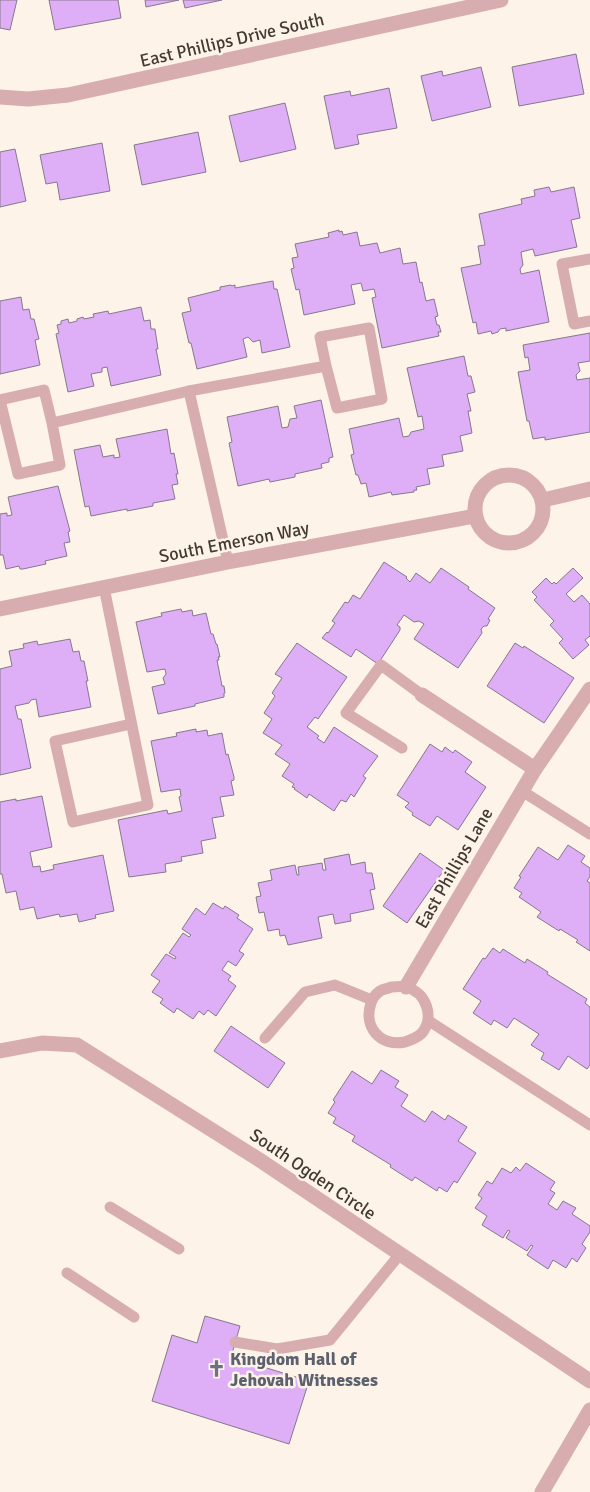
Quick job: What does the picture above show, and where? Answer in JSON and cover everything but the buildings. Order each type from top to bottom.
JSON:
[{"type":"street","name":"East Phillips Drive South","points":[[0,97],[28,99],[68,95],[481,2],[501,0]]},
{"type":"street","points":[[501,475],[519,475],[534,484],[543,500],[543,518],[534,534],[517,543],[499,542],[483,532],[475,516],[476,498],[486,483],[501,475]]},
{"type":"street","points":[[543,500],[590,488]]},
{"type":"street","name":"South Emerson Way","points":[[0,609],[228,562],[475,516]]},
{"type":"street","name":"East Phillips Lane","points":[[406,987],[535,769],[590,690]]},
{"type":"street","points":[[422,695],[535,769]]},
{"type":"street","name":"South Ogden Circle","points":[[0,1052],[42,1043],[77,1045],[258,1159],[590,1381]]},
{"type":"street","points":[[542,1492],[590,1410]]},
{"type":"lane","points":[[590,259],[562,264],[574,324],[590,321]]},
{"type":"lane","points":[[369,328],[382,399],[337,408],[326,366],[320,336],[369,328]]},
{"type":"lane","points":[[52,423],[189,391],[326,366]]},
{"type":"lane","points":[[44,390],[52,423],[60,465],[18,474],[0,400],[44,390]]},
{"type":"lane","points":[[189,391],[228,562]]},
{"type":"lane","points":[[104,587],[148,805],[73,822],[55,741],[131,724]]},
{"type":"lane","points":[[402,748],[346,713],[381,665],[422,695]]},
{"type":"lane","points":[[522,791],[590,834]]},
{"type":"lane","points":[[265,1038],[305,992],[335,985],[372,1000]]},
{"type":"lane","points":[[391,987],[406,987],[424,1000],[428,1010],[429,1021],[419,1036],[407,1041],[395,1043],[383,1040],[372,1029],[368,1013],[372,1000],[379,991],[391,987]]},
{"type":"lane","points":[[429,1021],[590,1125]]},
{"type":"lane","points":[[110,1207],[179,1249]]},
{"type":"lane","points":[[235,1342],[276,1349],[330,1340],[400,1254]]},
{"type":"lane","points":[[67,1273],[134,1317]]},
{"type":"place","name":"Kingdom Hall of Jehovah Witnesses","points":[[216,1369]]}]
